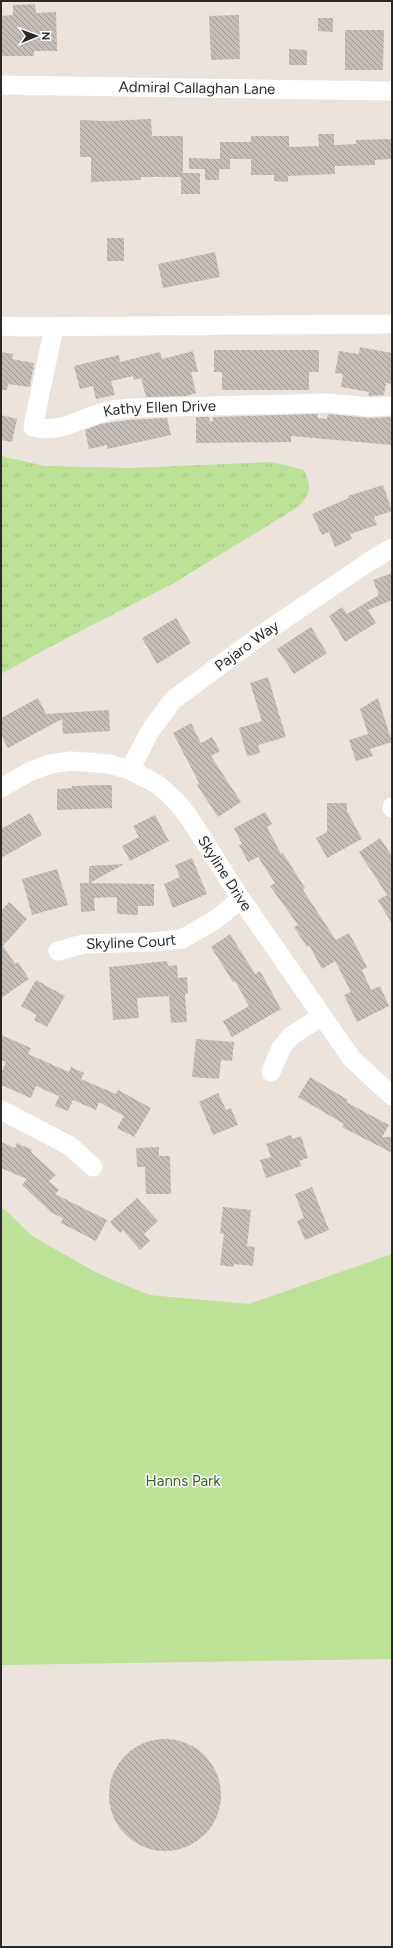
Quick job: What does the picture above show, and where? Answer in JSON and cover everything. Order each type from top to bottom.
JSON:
[{"type":"street","name":"Admiral Callaghan Lane","points":[[1,85],[392,91]]},
{"type":"street","points":[[1,326],[54,327],[392,324]]},
{"type":"street","name":"Kathy Ellen Drive","points":[[54,327],[33,427],[46,430],[59,428],[109,411],[133,408],[327,403],[370,407],[392,406]]},
{"type":"street","name":"Pajaro Way","points":[[130,770],[150,731],[173,700],[261,635],[366,563],[392,548]]},
{"type":"street","name":"Skyline Drive","points":[[1,788],[28,772],[50,764],[71,761],[109,764],[130,770],[156,784],[175,800],[188,816],[241,899],[352,1059],[392,1096]]},
{"type":"street","name":"Skyline Court","points":[[58,951],[84,944],[150,942],[182,938],[215,920],[241,899]]},
{"type":"street","points":[[271,1072],[281,1048],[292,1036],[322,1016]]},
{"type":"street","points":[[1,1110],[70,1146],[93,1167]]},
{"type":"green space","points":[[1,456],[45,466],[130,468],[273,462],[304,470],[308,481],[309,490],[306,498],[298,507],[174,583],[1,674]]},
{"type":"green space","name":"Hanns Park","points":[[1,1206],[32,1236],[97,1273],[149,1295],[249,1304],[392,1254],[392,1659],[1,1665]]},
{"type":"building","points":[[35,4],[36,13],[56,12],[57,51],[34,51],[34,56],[1,56],[1,16],[13,15],[13,5]]},
{"type":"building","points":[[239,15],[240,59],[211,60],[209,16]]},
{"type":"building","points":[[318,18],[333,18],[333,32],[318,31]]},
{"type":"building","points":[[345,30],[384,30],[383,70],[345,70]]},
{"type":"building","points":[[289,49],[307,50],[307,65],[289,65]]},
{"type":"building","points":[[151,119],[152,136],[183,136],[183,173],[200,173],[200,194],[181,194],[181,177],[141,177],[141,180],[91,182],[91,157],[80,157],[80,120],[108,121]]},
{"type":"building","points":[[318,134],[334,134],[334,145],[356,144],[356,140],[392,139],[392,159],[375,160],[375,165],[335,166],[335,174],[288,176],[288,182],[274,181],[274,175],[251,175],[251,159],[230,159],[230,169],[219,169],[219,180],[205,180],[205,169],[189,169],[189,158],[220,159],[220,142],[251,142],[251,136],[289,136],[289,147],[319,146]]},
{"type":"building","points":[[107,238],[124,238],[124,261],[107,261]]},
{"type":"building","points":[[215,252],[220,277],[163,288],[158,264]]},
{"type":"building","points":[[360,347],[392,353],[392,384],[386,383],[384,395],[368,396],[369,392],[341,387],[343,374],[335,373],[339,351],[359,354]]},
{"type":"building","points":[[214,350],[319,350],[319,372],[309,372],[309,390],[222,390],[222,372],[214,372]]},
{"type":"building","points":[[193,351],[198,372],[191,372],[196,393],[186,396],[146,397],[141,378],[134,380],[133,376],[111,381],[115,395],[96,399],[93,386],[80,389],[74,366],[119,355],[120,362],[160,352],[162,359]]},
{"type":"building","points":[[1,352],[13,354],[12,359],[34,363],[30,387],[8,384],[7,390],[1,390]]},
{"type":"building","points":[[318,414],[318,418],[327,419],[328,414],[369,418],[392,417],[392,445],[291,436],[291,442],[196,443],[196,417],[209,417],[210,422],[213,421],[213,417]]},
{"type":"building","points":[[1,415],[17,419],[12,442],[1,440]]},
{"type":"building","points":[[167,418],[171,435],[107,449],[107,445],[89,449],[85,430],[101,424],[128,420]]},
{"type":"building","points":[[383,485],[392,511],[374,517],[377,525],[350,534],[352,539],[335,547],[329,532],[322,535],[312,514],[349,498],[348,496]]},
{"type":"building","points":[[392,573],[392,600],[368,610],[376,623],[345,642],[329,616],[342,607],[347,614],[379,595],[373,580]]},
{"type":"building","points":[[176,618],[191,643],[157,664],[142,638]]},
{"type":"building","points":[[311,627],[327,653],[294,674],[277,649]]},
{"type":"building","points":[[268,677],[286,737],[258,745],[260,753],[247,756],[239,728],[262,721],[250,683]]},
{"type":"building","points":[[38,698],[46,714],[109,710],[110,731],[63,734],[62,719],[8,748],[1,735],[1,718]]},
{"type":"building","points":[[378,698],[392,742],[370,749],[373,756],[356,761],[349,740],[368,734],[360,709]]},
{"type":"building","points":[[191,723],[201,743],[212,737],[220,751],[211,756],[241,802],[218,817],[197,785],[199,783],[173,733]]},
{"type":"building","points":[[112,785],[112,808],[57,810],[57,789],[72,788],[72,786]]},
{"type":"building","points":[[327,803],[347,803],[347,811],[362,839],[327,858],[316,838],[327,832]]},
{"type":"building","points":[[265,812],[272,824],[267,827],[281,854],[283,853],[305,888],[303,890],[336,940],[349,933],[367,967],[362,970],[371,990],[380,986],[389,1006],[357,1022],[344,995],[351,992],[335,961],[322,969],[309,945],[307,947],[294,927],[298,925],[270,886],[275,883],[258,857],[248,862],[239,845],[242,844],[234,828]]},
{"type":"building","points":[[30,813],[42,835],[1,858],[1,829]]},
{"type":"building","points":[[155,815],[169,841],[130,861],[122,846],[139,837],[133,826]]},
{"type":"building","points":[[380,838],[392,856],[392,924],[378,900],[387,895],[359,852]]},
{"type":"building","points":[[192,858],[207,894],[173,908],[164,884],[180,877],[175,865]]},
{"type":"building","points":[[124,864],[90,883],[154,884],[154,906],[138,906],[138,915],[117,914],[117,897],[94,898],[95,911],[81,912],[80,883],[89,883],[89,866]]},
{"type":"building","points":[[57,869],[68,905],[32,915],[22,879]]},
{"type":"building","points":[[9,902],[27,919],[3,946],[15,964],[18,962],[29,979],[1,998],[1,911]]},
{"type":"building","points":[[230,934],[255,974],[260,971],[281,1009],[232,1037],[223,1021],[249,1006],[235,981],[233,982],[211,947]]},
{"type":"building","points":[[167,961],[168,966],[177,965],[178,978],[187,977],[188,994],[185,994],[187,1022],[171,1023],[169,996],[137,998],[139,1018],[113,1020],[109,967]]},
{"type":"building","points":[[36,980],[65,996],[47,1027],[34,1020],[37,1015],[21,1006]]},
{"type":"building","points":[[1,1035],[31,1048],[28,1054],[69,1072],[71,1067],[84,1073],[81,1079],[116,1094],[118,1090],[151,1108],[134,1137],[117,1128],[124,1116],[99,1102],[96,1110],[73,1100],[68,1111],[55,1106],[59,1096],[36,1086],[31,1098],[1,1085],[1,1074],[6,1062],[1,1060]]},
{"type":"building","points":[[196,1039],[234,1042],[232,1061],[221,1060],[219,1079],[192,1077]]},
{"type":"building","points":[[310,1077],[348,1100],[346,1102],[389,1125],[382,1137],[392,1137],[392,1153],[342,1127],[344,1124],[298,1097]]},
{"type":"building","points":[[218,1093],[226,1110],[231,1108],[238,1125],[213,1135],[199,1102]]},
{"type":"building","points":[[291,1135],[292,1139],[301,1136],[308,1158],[299,1161],[301,1166],[266,1178],[260,1160],[271,1157],[266,1144]]},
{"type":"building","points":[[1,1142],[15,1148],[17,1143],[32,1150],[31,1152],[56,1175],[49,1181],[59,1190],[55,1194],[107,1220],[96,1241],[61,1223],[63,1218],[52,1213],[22,1185],[27,1179],[1,1168]]},
{"type":"building","points":[[159,1147],[159,1156],[170,1156],[171,1194],[146,1194],[145,1167],[137,1167],[136,1148]]},
{"type":"building","points":[[312,1187],[329,1230],[305,1240],[297,1221],[304,1218],[295,1194]]},
{"type":"building","points":[[137,1198],[158,1221],[144,1234],[150,1241],[140,1250],[123,1230],[120,1233],[110,1222]]},
{"type":"building","points":[[223,1207],[251,1210],[247,1246],[255,1247],[253,1266],[234,1264],[233,1267],[220,1265],[224,1234],[220,1233]]},
{"type":"building","points":[[165,1739],[186,1743],[205,1755],[217,1774],[221,1795],[217,1816],[205,1835],[186,1847],[165,1851],[144,1847],[125,1835],[113,1816],[109,1795],[113,1774],[125,1755],[144,1743]]}]
